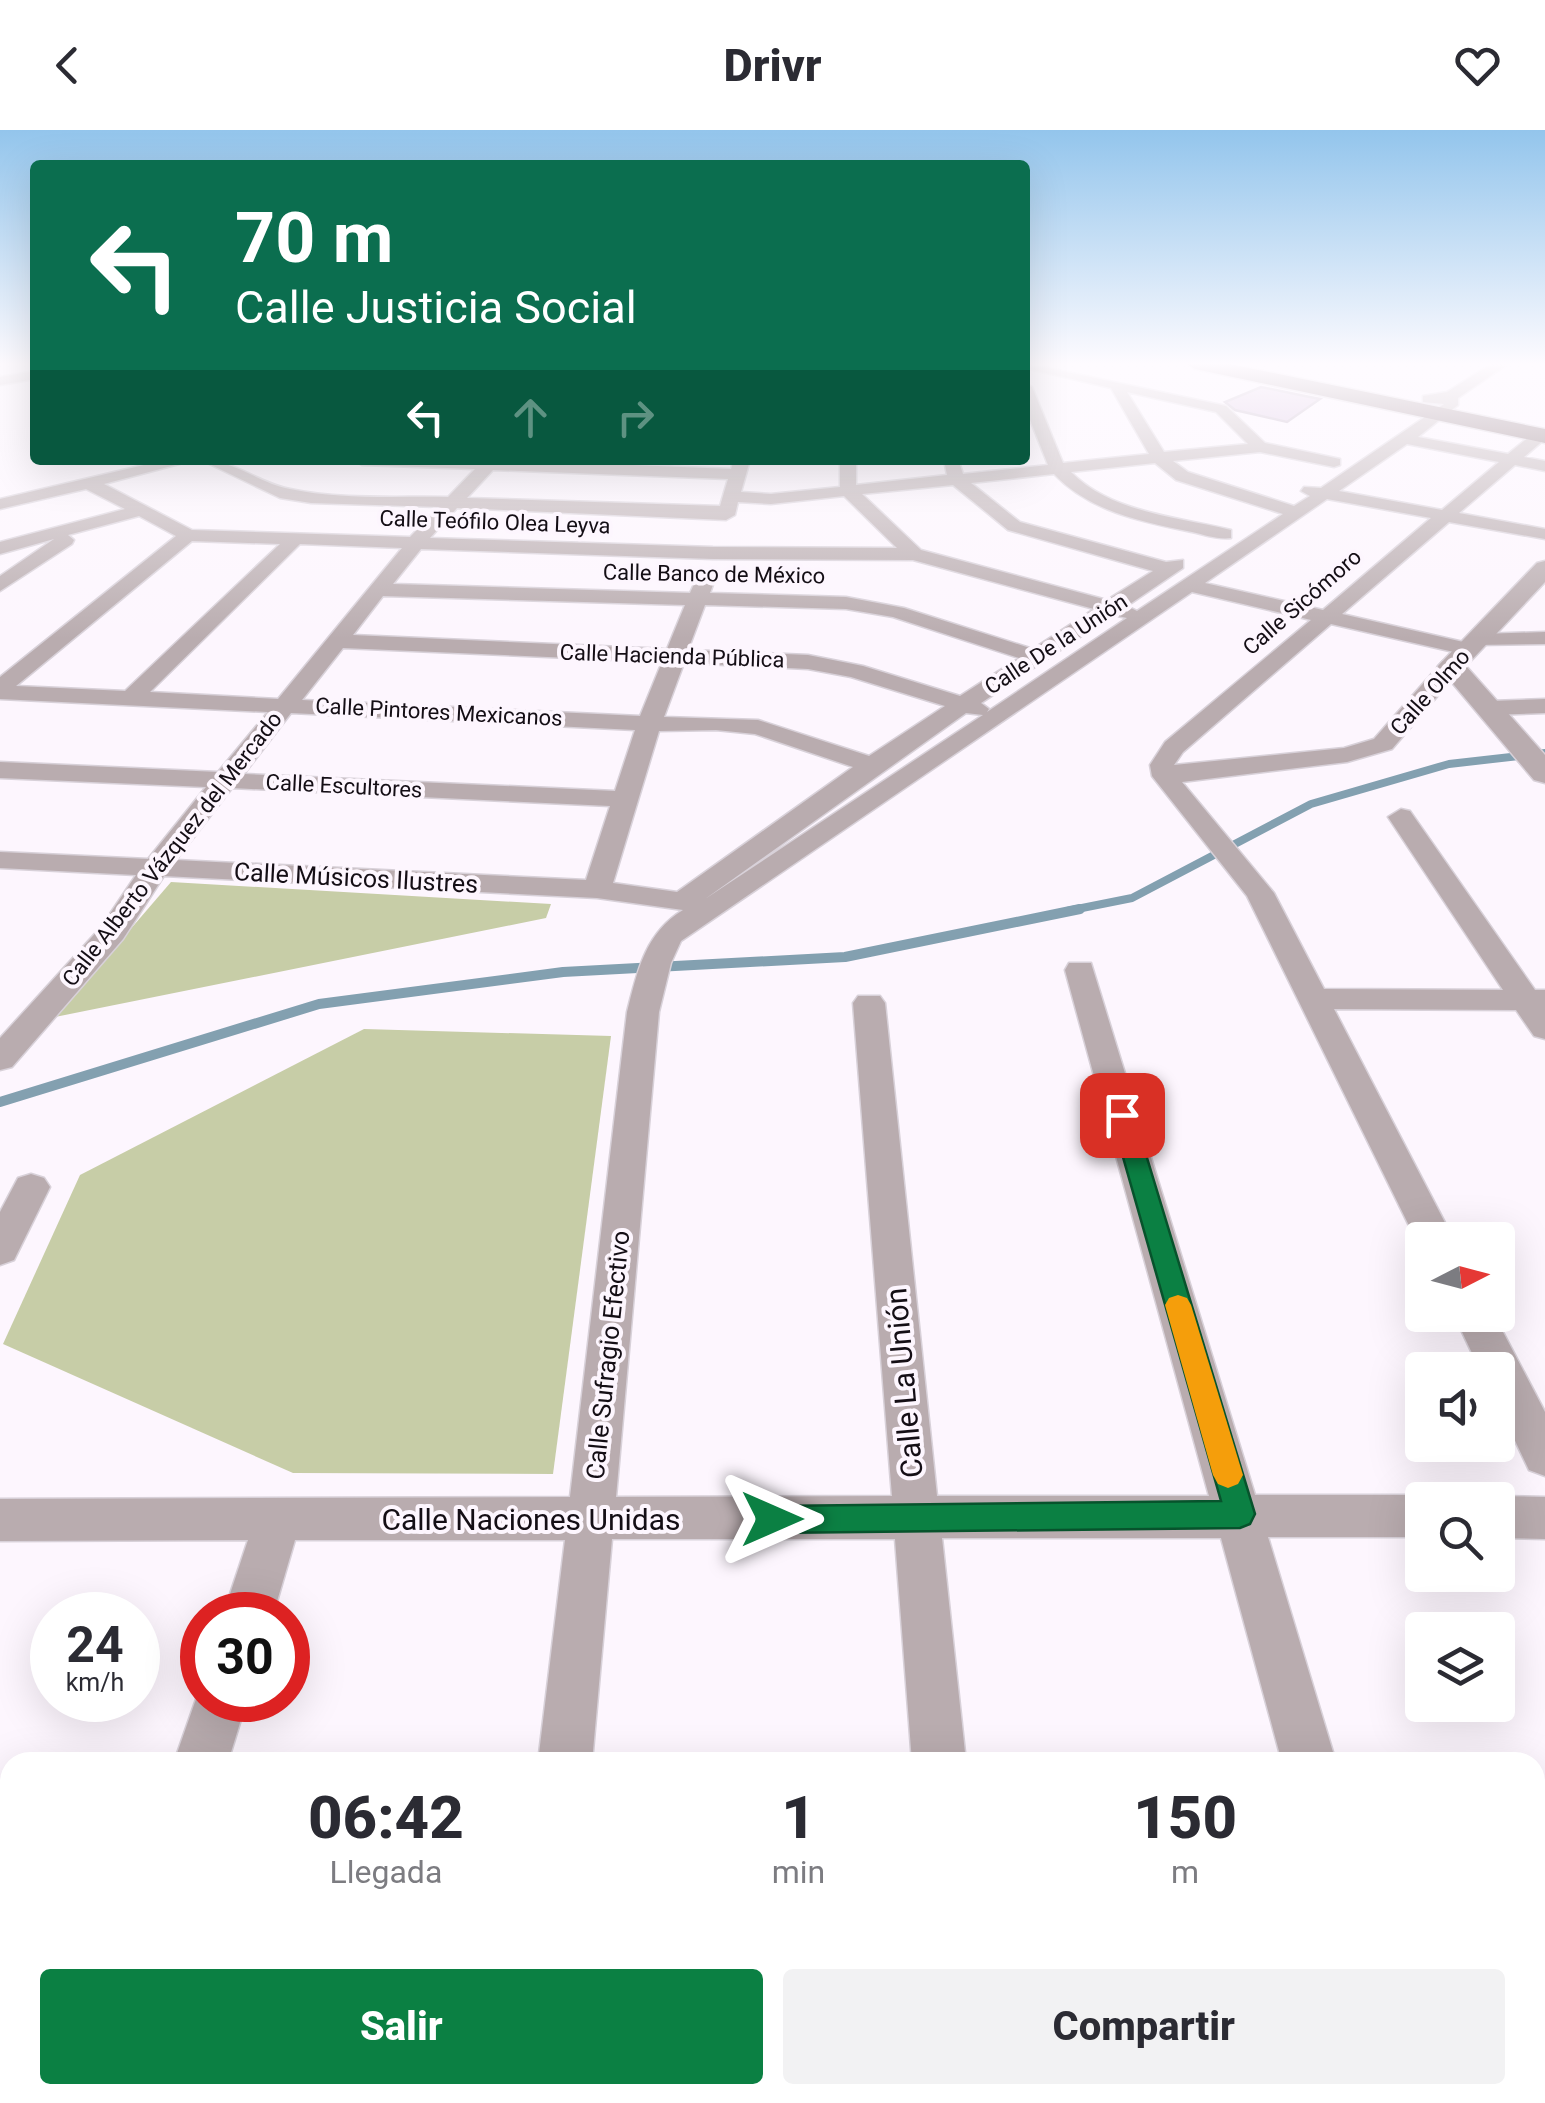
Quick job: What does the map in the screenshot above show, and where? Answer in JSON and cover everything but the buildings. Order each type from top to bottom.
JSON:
[{"type":"street","points":[[1053,455],[1058,468],[1104,503],[1225,534]]},
{"type":"street","points":[[1157,455],[1189,480],[1289,502]]},
{"type":"street","points":[[221,465],[293,496],[451,503],[730,505],[848,491],[954,470],[1058,468],[1186,455]]},
{"type":"street","points":[[1300,455],[1334,462]]},
{"type":"street","name":"Calle De la Unión","points":[[693,909],[997,716],[1142,617],[1346,455]]},
{"type":"street","name":"Calle De la Unión","points":[[659,948],[693,909],[872,765],[1225,534],[1289,502],[1322,493],[1379,455]]},
{"type":"street","points":[[1494,455],[1545,466]]},
{"type":"street","name":"Calle Sicómoro","points":[[1166,776],[1162,765],[1174,748],[1515,455]]},
{"type":"street","points":[[0,504],[165,465]]},
{"type":"street","name":"Calle Alberto Vázquez del Mercado","points":[[0,1060],[112,933],[154,868],[418,541],[492,465]]},
{"type":"street","points":[[597,889],[649,724],[678,657],[741,467],[639,465]]},
{"type":"street","points":[[848,465],[848,491],[914,554],[1142,617]]},
{"type":"street","points":[[954,470],[1003,518],[1029,532],[1168,569]]},
{"type":"street","name":"Calle Teófilo Olea Leyva","points":[[88,483],[188,535],[713,553],[914,554]]},
{"type":"street","points":[[1322,493],[1545,534]]},
{"type":"street","points":[[0,548],[139,511]]},
{"type":"street","points":[[0,585],[84,526]]},
{"type":"street","points":[[0,690],[188,535]]},
{"type":"street","points":[[133,696],[296,538]]},
{"type":"street","name":"Calle Olmo","points":[[1166,776],[1372,749],[1383,744],[1543,573]]},
{"type":"street","points":[[1187,585],[1466,652],[1545,638]]},
{"type":"street","name":"Calle Banco de México","points":[[381,590],[875,606],[1037,657]]},
{"type":"street","name":"Calle Hacienda Pública","points":[[338,642],[808,662],[855,671],[997,716]]},
{"type":"street","points":[[1466,652],[1490,708],[1545,774]]},
{"type":"street","name":"Calle Pintores Mexicanos","points":[[0,690],[649,724],[716,723],[758,727],[872,765]]},
{"type":"street","points":[[1490,708],[1534,707],[1545,720]]},
{"type":"street","name":"Calle Escultores","points":[[0,770],[627,799]]},
{"type":"street","points":[[1166,776],[1260,893],[1427,1222]]},
{"type":"street","points":[[1400,817],[1535,1000],[1545,1030]]},
{"type":"street","name":"Calle Músicos Ilustres","points":[[0,860],[597,889],[693,909]]},
{"type":"street","name":"Calle Sufragio Efectivo","points":[[566,1752],[643,1012],[659,948]]},
{"type":"street","points":[[1080,970],[1306,1752]]},
{"type":"street","points":[[1313,999],[1535,1000]]},
{"type":"street","name":"Calle La Unión","points":[[869,1003],[937,1752]]},
{"type":"street","points":[[0,1250],[31,1187]]},
{"type":"street","points":[[1483,1332],[1545,1456]]},
{"type":"street","name":"Calle Naciones Unidas","points":[[0,1520],[1405,1516]]},
{"type":"street","points":[[1515,1517],[1545,1518]]},
{"type":"street","points":[[255,1592],[278,1520]]},
{"type":"street","points":[[205,1752],[214,1722]]},
{"type":"green space","points":[[171,882],[551,904],[546,918],[55,1017]]},
{"type":"green space","points":[[364,1029],[611,1036],[553,1474],[293,1473],[3,1344],[80,1175]]},
{"type":"waterway","points":[[1067,911],[1132,898],[1311,804],[1449,764],[1545,753]]},
{"type":"waterway","points":[[0,1102],[319,1004],[563,972],[845,957],[1080,909]]},
{"type":"slow traffic","points":[[1178,1305],[1228,1475]]},
{"type":"route","points":[[772,1519],[1240,1514],[1122,1115]]}]
